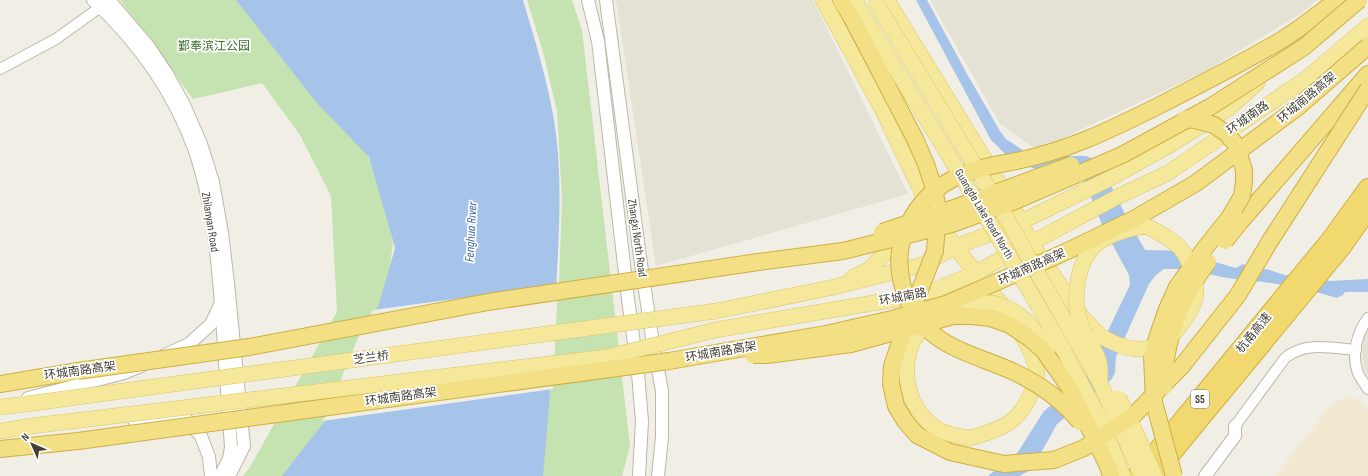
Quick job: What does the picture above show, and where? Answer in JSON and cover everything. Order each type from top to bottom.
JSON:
[{"type":"highway","points":[[841,0],[858,17],[915,138],[930,176],[938,209],[935,251],[892,366],[891,384],[896,406],[905,421],[917,435],[950,452],[1004,464],[1054,460],[1084,448],[1132,417],[1182,366],[1238,294],[1270,241],[1368,89]]},
{"type":"highway","points":[[1100,451],[1069,408],[1054,396],[1014,372],[949,346],[928,331],[917,318],[907,301],[901,281],[898,259],[901,243],[912,215],[923,202],[949,180],[969,171],[991,165],[1036,158],[1050,154],[1101,134],[1198,86],[1280,40],[1308,22],[1337,0]]},
{"type":"highway","name":"环城南路高架","points":[[0,384],[249,347],[488,302],[843,251],[952,224],[1015,201],[1122,155],[1210,107],[1304,47],[1359,0]]},
{"type":"highway","name":"环城南路高架","points":[[0,449],[86,440],[669,361],[826,334],[892,319],[946,304],[1061,254],[1134,220],[1196,183],[1298,107],[1368,46]]},
{"type":"highway","points":[[1174,476],[1166,425],[1164,399],[1166,358],[1176,322],[1186,296],[1200,272],[1241,221],[1368,74]]},
{"type":"highway","points":[[758,262],[828,249],[957,208],[1076,164],[1164,124],[1179,119],[1195,120],[1214,125],[1227,134],[1236,145],[1244,170],[1244,182],[1242,196],[1230,218],[1205,248],[1177,287],[1167,309],[1152,356],[1154,402],[1174,476]]},
{"type":"highway","name":"杭甬高速","points":[[1336,243],[1368,188]]},
{"type":"highway","name":"杭甬高速","points":[[1154,476],[1270,324],[1336,243],[1368,210]]},
{"type":"highway","points":[[712,354],[767,355],[852,344],[953,316],[990,318],[1010,325],[1030,338],[1043,350],[1069,387],[1111,476]]},
{"type":"highway","name":"杭甬高速","points":[[1136,476],[1270,324]]},
{"type":"main road","points":[[823,0],[883,111],[924,194],[955,247],[976,273],[1012,317],[1032,353],[1038,377],[1029,400],[1017,416],[1006,426],[994,432],[970,438],[951,435],[934,426],[921,415],[911,397],[906,374],[910,349],[918,332],[931,317],[950,308],[968,304],[991,303],[1014,311],[1027,322],[1101,421]]},
{"type":"main road","name":"Guangde Lake Road North","points":[[855,0],[858,17],[988,220],[1062,347],[1101,421],[1123,476]]},
{"type":"main road","points":[[879,0],[898,17],[1021,222],[1031,243],[1082,317],[1099,335],[1109,341],[1135,349],[1147,348],[1164,342],[1180,328],[1194,306],[1196,292],[1194,274],[1182,250],[1167,237],[1146,226],[1120,232],[1101,240],[1084,258],[1077,286],[1076,298],[1081,325],[1099,361],[1100,383],[1119,398],[1154,476]]},
{"type":"main road","name":"Guangde Lake Road North","points":[[879,0],[1006,217],[1100,383],[1142,476]]},
{"type":"main road","name":"环城南路","points":[[716,311],[830,288],[922,265],[955,247],[1021,222],[1090,189],[1170,146],[1228,109],[1351,0]]},
{"type":"main road","name":"环城南路","points":[[31,426],[607,358],[715,330],[926,294],[976,273],[1119,196],[1168,173],[1307,78],[1368,26]]},
{"type":"main road","points":[[830,288],[868,270],[909,231],[924,194]]},
{"type":"main road","name":"芝兰桥","points":[[0,406],[26,404],[716,311]]},
{"type":"main road","points":[[0,430],[31,426]]},
{"type":"street","name":"Zhangxi North Road","points":[[588,0],[598,41],[638,373],[642,421],[639,476]]},
{"type":"street","name":"Zhangxi North Road","points":[[606,0],[640,257],[662,391],[662,443],[658,476]]},
{"type":"street","points":[[893,0],[898,17]]},
{"type":"street","points":[[0,70],[56,40],[103,2]]},
{"type":"street","name":"Zhilanyan Road","points":[[103,2],[150,64],[166,89],[195,151],[204,184],[211,217],[221,304],[231,447],[227,463],[220,476]]},
{"type":"street","name":"Zhilanyan Road","points":[[103,2],[149,48],[170,80],[184,105],[201,144],[212,182],[222,233],[244,446],[229,476]]},
{"type":"street","points":[[0,406],[124,373],[189,344],[211,324],[221,304]]},
{"type":"street","points":[[1368,318],[1362,326],[1357,341],[1356,350],[1358,372],[1368,389]]},
{"type":"street","points":[[1204,476],[1235,436],[1235,426],[1285,358],[1292,352],[1302,348],[1312,347],[1356,350]]},
{"type":"street","points":[[31,426],[184,416],[201,436],[209,457],[211,476]]},
{"type":"shaded area","points":[[615,0],[813,0],[908,194],[656,266]]},
{"type":"shaded area","points":[[930,0],[1317,0],[1302,13],[1204,72],[1037,150],[1000,124]]},
{"type":"shaded area","points":[[1368,327],[1368,375],[1365,371],[1362,352],[1365,331]]},
{"type":"shaded area","points":[[1345,396],[1358,399],[1368,409],[1368,476],[1275,476],[1329,407]]},
{"type":"green space","name":"鄞奉滨江公园","points":[[120,0],[248,0],[359,136],[381,185],[393,243],[386,297],[312,447],[288,476],[243,476],[250,467],[337,312],[331,196],[300,135],[262,83],[193,99]]},
{"type":"green space","points":[[527,0],[572,0],[582,30],[630,446],[622,476],[538,476],[559,285],[562,198],[557,111],[543,52]]},
{"type":"water","name":"Fenghua Rıver","points":[[236,0],[523,0],[548,90],[554,120],[559,162],[560,204],[554,336],[543,476],[282,476],[328,417],[360,339],[379,304],[395,248],[369,157],[317,103]]},
{"type":"water","points":[[916,0],[927,0],[967,74],[1006,139],[1024,151],[1058,156],[1086,156],[1099,161],[1127,218],[1145,250],[1188,251],[1215,262],[1236,268],[1243,264],[1260,270],[1266,269],[1285,275],[1330,281],[1368,279],[1368,292],[1345,292],[1337,298],[1302,288],[1227,278],[1184,269],[1164,269],[1156,275],[1149,284],[1116,357],[1115,373],[1111,380],[1057,424],[1042,451],[1027,472],[1019,476],[988,476],[1018,452],[1044,411],[1101,363],[1101,345],[1130,285],[1129,275],[1103,227],[1084,180],[1028,167],[1006,155],[991,140]]},
{"type":"pier","points":[[558,285],[553,389],[322,421],[326,416],[358,338],[373,310]]}]
